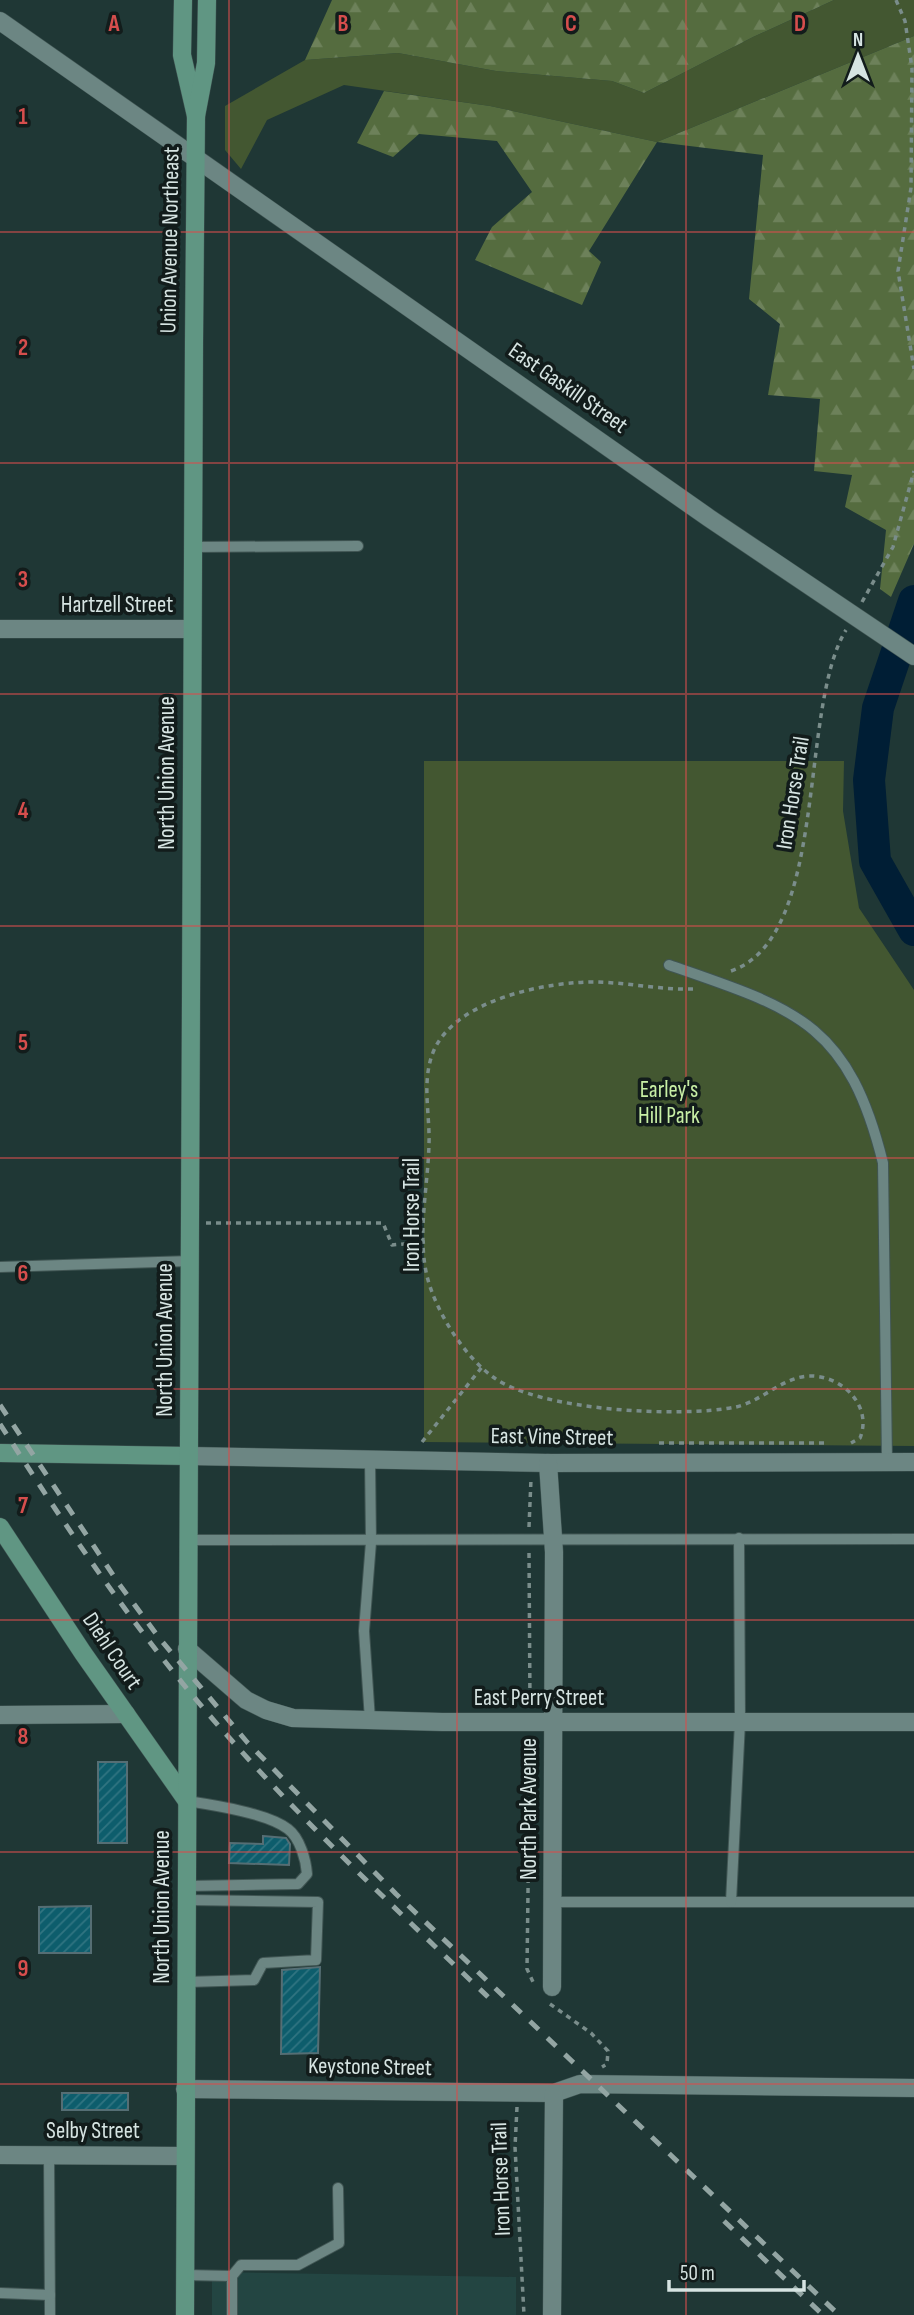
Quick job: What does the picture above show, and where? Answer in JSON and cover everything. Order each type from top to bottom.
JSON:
[{"type":"main road","name":"Union Avenue Northeast","points":[[183,0],[182,55],[196,116]]},
{"type":"main road","name":"Union Avenue Northeast","points":[[194,364],[196,116],[206,63],[207,0]]},
{"type":"main road","name":"North Union Avenue","points":[[185,2315],[194,364]]},
{"type":"main road","points":[[0,1453],[189,1456]]},
{"type":"main road","name":"Diehl Court","points":[[0,1527],[187,1801]]},
{"type":"street","name":"East Gaskill Street","points":[[0,21],[709,518],[914,656]]},
{"type":"street","name":"Hartzell Street","points":[[0,629],[192,629]]},
{"type":"street","name":"East Vine Street","points":[[189,1456],[548,1463],[914,1462]]},
{"type":"street","name":"North Park Avenue","points":[[548,1463],[554,1537],[552,1987]]},
{"type":"street","name":"East Perry Street","points":[[187,1648],[230,1688],[266,1710],[293,1718],[554,1723],[914,1722]]},
{"type":"street","points":[[0,1715],[126,1714]]},
{"type":"street","name":"Keystone Street","points":[[186,2089],[554,2093],[580,2084],[651,2083],[914,2088]]},
{"type":"street","points":[[552,2315],[554,2093]]},
{"type":"street","name":"Selby Street","points":[[0,2155],[185,2156]]},
{"type":"lane","points":[[193,547],[358,546]]},
{"type":"lane","points":[[669,965],[760,996],[819,1031],[849,1069],[872,1117],[883,1163],[887,1461]]},
{"type":"lane","points":[[0,1267],[190,1261]]},
{"type":"lane","points":[[370,1460],[372,1538],[364,1631],[370,1720]]},
{"type":"lane","points":[[188,1540],[554,1537],[914,1539]]},
{"type":"lane","points":[[731,1902],[740,1722],[739,1538]]},
{"type":"lane","points":[[187,1801],[258,1817],[288,1829],[297,1840],[307,1874],[302,1882],[282,1886],[187,1893]]},
{"type":"lane","points":[[187,1893],[318,1902],[316,1960],[262,1963],[254,1980],[187,1982]]},
{"type":"lane","points":[[553,1902],[914,1902]]},
{"type":"lane","points":[[49,2156],[50,2315]]},
{"type":"lane","points":[[232,2315],[232,2276],[241,2265],[298,2265],[339,2243],[338,2188]]},
{"type":"lane","points":[[185,2275],[232,2276]]},
{"type":"lane","points":[[0,2294],[50,2295]]},
{"type":"path","points":[[895,0],[905,21],[912,68],[911,188],[898,271],[914,369]]},
{"type":"path","name":"Iron Horse Trail","points":[[844,1443],[855,1443],[860,1438],[864,1428],[860,1406],[843,1385],[819,1377],[796,1378],[738,1406],[665,1413],[617,1411],[521,1391],[495,1378],[482,1367],[446,1320],[431,1290],[425,1242],[430,1127],[426,1094],[434,1050],[450,1025],[470,1011],[498,1000],[564,985],[596,982],[695,989],[717,981],[724,973],[757,959],[782,918],[794,884],[804,841],[828,670],[839,641],[858,618],[893,547],[914,471]]},
{"type":"path","points":[[190,1222],[383,1223],[392,1245],[425,1242]]},
{"type":"path","points":[[408,1461],[482,1367]]},
{"type":"path","points":[[547,1440],[610,1444]]},
{"type":"path","points":[[647,1444],[833,1443]]},
{"type":"path","name":"Iron Horse Trail","points":[[517,2092],[515,2147],[524,2315]]},
{"type":"shaded area","points":[[212,2272],[516,2277],[516,2315],[212,2315]]},
{"type":"green space","points":[[332,0],[834,0],[753,37],[644,93],[612,81],[496,71],[398,53],[305,60]]},
{"type":"green space","points":[[834,0],[914,0],[914,36],[657,142],[490,106],[344,85],[267,120],[241,169],[225,150],[225,106],[305,60],[398,53],[496,71],[612,81],[644,93],[753,37]]},
{"type":"green space","points":[[914,36],[914,544],[891,597],[880,589],[886,530],[845,507],[852,475],[814,471],[820,399],[768,395],[780,324],[749,299],[763,155],[657,142]]},
{"type":"green space","points":[[384,91],[490,106],[657,142],[589,251],[601,262],[582,305],[475,260],[492,227],[532,192],[497,141],[419,134],[393,157],[357,143]]},
{"type":"green space","name":"Earley's Hill Park","points":[[424,761],[844,761],[843,811],[859,908],[914,990],[914,1446],[424,1442]]},
{"type":"building","points":[[98,1762],[127,1762],[127,1843],[98,1843]]},
{"type":"building","points":[[263,1836],[286,1838],[290,1844],[289,1865],[229,1863],[230,1843],[263,1844]]},
{"type":"building","points":[[91,1906],[91,1953],[39,1953],[39,1907]]},
{"type":"building","points":[[320,1967],[318,2053],[281,2054],[282,1970]]},
{"type":"building","points":[[62,2093],[128,2093],[128,2110],[62,2110]]},
{"type":"waterway","points":[[914,601],[878,708],[869,780],[875,861],[914,930]]},
{"type":"railway","points":[[0,1405],[119,1584],[160,1639],[247,1742],[396,1894],[839,2315]]},
{"type":"railway","points":[[0,1424],[106,1583],[194,1697],[256,1768],[321,1835],[488,1997]]},
{"type":"railway","points":[[724,2221],[823,2315]]}]
